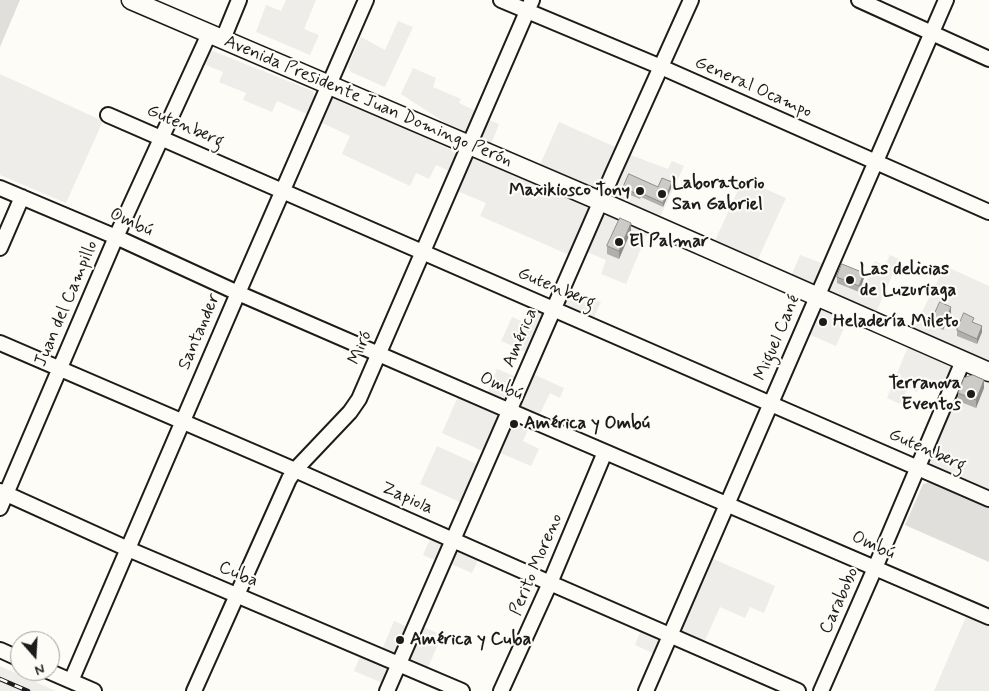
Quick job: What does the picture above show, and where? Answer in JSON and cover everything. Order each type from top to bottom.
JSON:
[{"type":"main road","name":"Avenida Presidente Juan Domingo Perón","points":[[131,0],[600,201],[989,372]]},
{"type":"street","name":"Juan del Campillo","points":[[0,508],[3,492],[116,237],[163,138],[216,37],[239,0]]},
{"type":"street","name":"Santander","points":[[71,681],[366,0]]},
{"type":"street","name":"General Ocampo","points":[[501,0],[530,5],[661,67],[989,212]]},
{"type":"street","name":"América","points":[[387,691],[600,201],[691,0]]},
{"type":"street","points":[[859,0],[989,60]]},
{"type":"street","name":"Miguel Cané","points":[[646,691],[946,0]]},
{"type":"street","name":"Miró","points":[[194,691],[289,479],[355,405],[379,354],[530,5]]},
{"type":"street","name":"Gutenberg","points":[[108,115],[989,499]]},
{"type":"street","name":"Ombú","points":[[0,188],[116,237],[604,452],[989,616]]},
{"type":"street","points":[[0,248],[22,197]]},
{"type":"street","name":"Zapiola","points":[[0,343],[296,470],[550,584],[798,691]]},
{"type":"street","name":"Carabobo","points":[[821,691],[963,361]]},
{"type":"street","name":"Perito Moreno","points":[[500,691],[550,584],[604,452]]},
{"type":"street","name":"Cuba","points":[[3,492],[128,549],[462,691]]},
{"type":"street","points":[[60,676],[94,691]]},
{"type":"shaded area","points":[[0,0],[20,0],[0,47]]},
{"type":"shaded area","points":[[286,0],[316,0],[304,29],[319,35],[310,55],[256,32],[266,5],[281,11]]},
{"type":"shaded area","points":[[398,21],[413,27],[385,87],[351,72],[348,66],[361,37],[385,50]]},
{"type":"shaded area","points":[[213,51],[313,91],[314,97],[307,114],[277,101],[272,112],[243,100],[246,93],[219,82],[223,72],[204,64],[209,53]]},
{"type":"shaded area","points":[[413,68],[436,78],[433,87],[461,99],[459,103],[478,112],[468,131],[461,133],[401,94]]},
{"type":"shaded area","points":[[0,74],[103,121],[66,203],[0,175]]},
{"type":"shaded area","points":[[335,97],[454,151],[459,157],[453,173],[436,165],[429,179],[416,173],[410,186],[342,154],[350,136],[318,121],[330,98]]},
{"type":"shaded area","points":[[486,119],[499,124],[490,147],[480,137]]},
{"type":"shaded area","points":[[559,122],[620,149],[598,190],[539,167]]},
{"type":"shaded area","points":[[628,154],[668,169],[672,161],[684,166],[659,219],[613,198],[612,192]]},
{"type":"shaded area","points":[[473,158],[589,207],[591,210],[574,257],[480,216],[486,203],[455,190],[469,160]]},
{"type":"shaded area","points":[[743,179],[786,198],[757,261],[714,243]]},
{"type":"shaded area","points":[[608,215],[648,232],[626,284],[601,274],[606,260],[585,251],[599,221]]},
{"type":"shaded area","points":[[800,255],[827,265],[817,284],[811,284],[791,276]]},
{"type":"shaded area","points":[[890,255],[899,259],[876,313],[832,295],[829,292],[828,288],[835,269],[866,282],[875,261],[885,266]]},
{"type":"shaded area","points":[[945,266],[989,286],[989,363],[913,330]]},
{"type":"shaded area","points":[[569,288],[601,302],[592,322],[563,306]]},
{"type":"shaded area","points":[[532,306],[544,311],[546,314],[530,354],[501,341],[512,317],[525,323]]},
{"type":"shaded area","points":[[823,308],[848,319],[836,346],[806,333],[819,309]]},
{"type":"shaded area","points":[[909,344],[955,366],[948,390],[923,379],[917,392],[908,388],[900,404],[887,398]]},
{"type":"shaded area","points":[[497,369],[519,378],[509,400],[503,400],[487,394]]},
{"type":"shaded area","points":[[971,373],[989,381],[989,491],[933,467],[929,461],[929,457],[963,377]]},
{"type":"shaded area","points":[[533,374],[564,388],[560,398],[550,393],[539,416],[525,410],[520,404]]},
{"type":"shaded area","points":[[460,392],[503,412],[487,453],[442,433]]},
{"type":"shaded area","points":[[514,419],[531,423],[523,441],[539,449],[531,466],[498,452]]},
{"type":"shaded area","points":[[437,446],[481,466],[464,504],[420,484]]},
{"type":"shaded area","points":[[930,482],[989,508],[989,562],[905,525],[923,484]]},
{"type":"shaded area","points":[[432,534],[446,540],[439,562],[423,555]]},
{"type":"shaded area","points":[[458,550],[479,558],[472,573],[449,563],[453,553]]},
{"type":"shaded area","points":[[709,557],[775,586],[764,613],[750,607],[745,618],[720,607],[703,645],[682,636],[679,631]]},
{"type":"shaded area","points":[[968,612],[989,621],[989,691],[934,691]]},
{"type":"shaded area","points":[[394,621],[410,628],[396,656],[381,652]]},
{"type":"shaded area","points":[[421,626],[442,635],[426,672],[407,659]]},
{"type":"shaded area","points":[[642,627],[660,636],[662,640],[657,655],[635,645]]},
{"type":"shaded area","points":[[361,654],[390,668],[385,684],[354,671]]},
{"type":"shaded area","points":[[0,666],[10,670],[10,681],[34,681],[56,691],[0,691]]},
{"type":"building","points":[[629,174],[658,187],[662,178],[672,182],[663,203],[641,193],[640,195],[623,188]]},
{"type":"building","points":[[620,218],[631,223],[619,251],[607,246]]},
{"type":"building","points":[[842,264],[864,273],[859,286],[837,277]]},
{"type":"building","points":[[940,302],[951,307],[943,325],[932,320]]},
{"type":"building","points":[[964,313],[974,318],[972,322],[982,326],[977,339],[957,330]]},
{"type":"building","points":[[973,375],[984,380],[976,400],[958,393],[964,378]]},
{"type":"railway","points":[[0,679],[28,691]]},
{"type":"place","name":"Maxikiosco Tony","points":[[640,191]]},
{"type":"place","name":"Laboratorio San Gabriel","points":[[662,194]]},
{"type":"place","name":"El Palmar","points":[[619,242]]},
{"type":"place","name":"Las delicias de Luzuriaga","points":[[850,280]]},
{"type":"place","name":"Heladería Mileto","points":[[823,322]]},
{"type":"place","name":"Terranova Eventos","points":[[971,394]]},
{"type":"place","name":"América y Ombú","points":[[514,424]]},
{"type":"place","name":"América y Cuba","points":[[400,640]]}]
